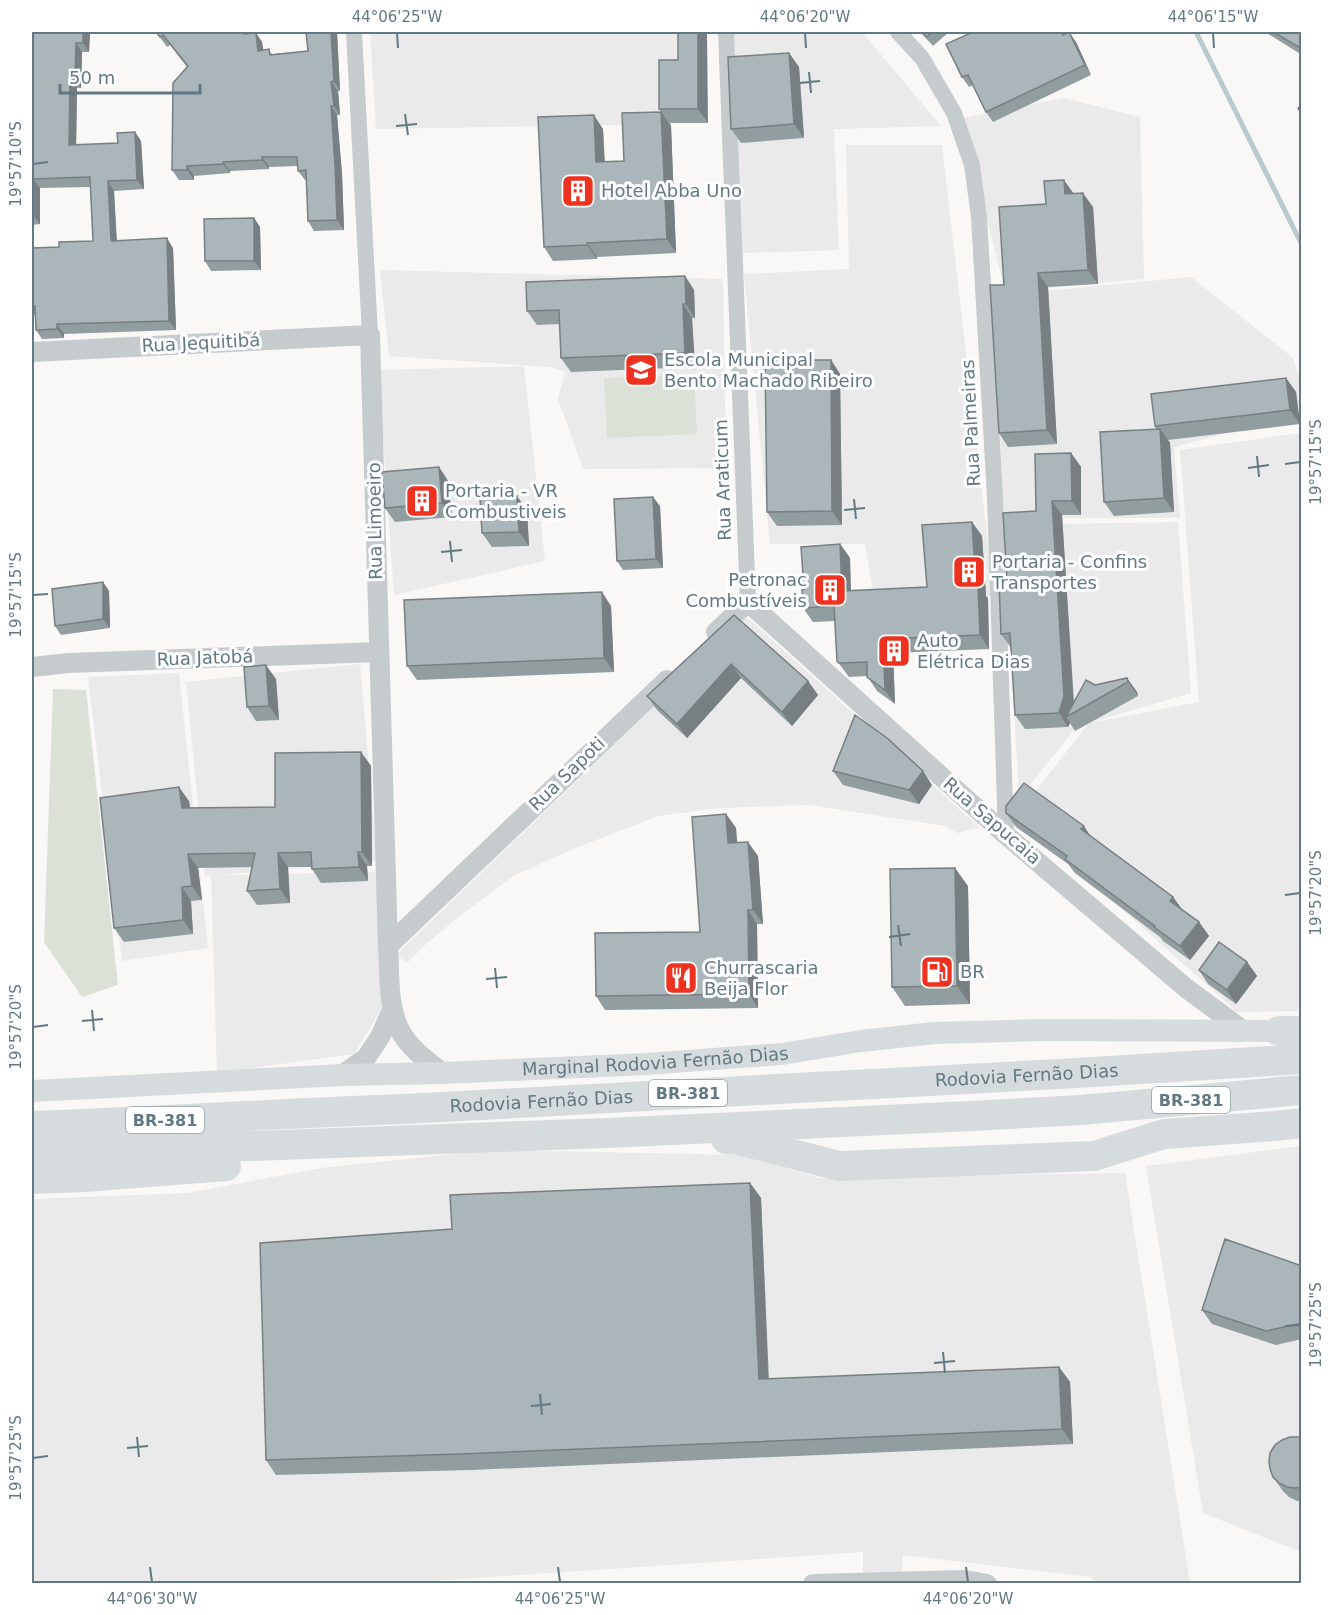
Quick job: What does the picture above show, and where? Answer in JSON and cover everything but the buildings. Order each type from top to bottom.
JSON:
[{"type":"highway","name":"Rodovia Fernão Dias","points":[[32,1126],[114,1124],[298,1112],[1077,1073],[1302,1059]]},
{"type":"highway","name":"Rodovia Fernão Dias","points":[[32,1154],[606,1133],[971,1116],[1070,1111],[1302,1090]]},
{"type":"highway","name":"BR-381","points":[[606,1133],[739,1140],[838,1166],[1094,1156],[1164,1134],[1302,1123]]},
{"type":"highway","points":[[32,1179],[230,1166],[408,1140]]},
{"type":"main road","name":"Marginal Rodovia Fernão Dias","points":[[32,1091],[342,1075],[647,1065],[782,1054],[861,1041],[934,1033],[1042,1030],[1294,1030]]},
{"type":"street","name":"Rua Limoeiro","points":[[354,32],[370,335],[388,946],[393,1010],[403,1035],[425,1060],[443,1073]]},
{"type":"street","name":"Rua Araticum","points":[[726,32],[748,602]]},
{"type":"street","name":"Rua Palmeiras","points":[[898,32],[922,58],[954,112],[972,165],[975,186],[979,217],[995,497],[1006,834]]},
{"type":"street","name":"Rua Jequitibá","points":[[32,352],[370,335]]},
{"type":"street","points":[[705,643],[748,602]]},
{"type":"street","name":"Rua Sapucaia","points":[[748,602],[1006,834],[1186,988],[1244,1031]]},
{"type":"street","name":"Rua Jatobá","points":[[32,667],[69,663],[378,652]]},
{"type":"street","name":"Rua Sapoti","points":[[388,946],[679,667]]},
{"type":"street","points":[[342,1075],[366,1058],[380,1037],[393,1010]]},
{"type":"street","points":[[813,1584],[965,1580],[987,1584]]},
{"type":"shaded area","points":[[370,32],[703,32],[706,59],[664,72],[666,124],[376,129]]},
{"type":"shaded area","points":[[734,32],[862,32],[941,126],[834,129],[839,250],[743,253]]},
{"type":"shaded area","points":[[1064,98],[1140,117],[1144,279],[1005,292],[962,118]]},
{"type":"shaded area","points":[[846,145],[942,145],[994,596],[874,597],[865,544],[770,544],[744,274],[849,269]]},
{"type":"shaded area","name":"Escola Municipal Bento Machado Ribeiro","points":[[380,270],[723,279],[726,468],[583,469],[558,399],[565,372],[550,367],[389,356]]},
{"type":"shaded area","points":[[1191,277],[1293,358],[1301,384],[1301,414],[1174,447],[1180,518],[1004,518],[993,296]]},
{"type":"shaded area","points":[[524,366],[545,561],[394,595],[378,370]]},
{"type":"shaded area","points":[[694,374],[697,434],[607,438],[604,378]]},
{"type":"shaded area","points":[[1301,433],[1301,1011],[1237,1012],[1017,815],[1088,724],[1074,730],[1019,799],[1004,525],[1178,522],[1191,693],[1089,723],[1199,702],[1180,450]]},
{"type":"shaded area","points":[[747,617],[980,828],[957,833],[945,826],[810,805],[721,808],[658,816],[573,849],[513,876],[462,914],[407,963],[396,955]]},
{"type":"shaded area","points":[[360,664],[377,861],[221,875],[376,872],[384,1005],[354,1054],[217,1073],[211,876],[205,876],[186,682]]},
{"type":"shaded area","points":[[179,673],[208,948],[122,961],[88,677]]},
{"type":"shaded area","points":[[53,689],[86,690],[118,985],[82,997],[44,942]]},
{"type":"shaded area","points":[[1301,1146],[1301,1552],[1203,1513],[1146,1166]]},
{"type":"shaded area","points":[[493,1150],[741,1155],[819,1178],[1125,1173],[1190,1583],[1097,1583],[1090,1577],[903,1555],[901,1583],[863,1583],[863,1552],[401,1583],[318,1581],[289,1584],[32,1583],[32,1199],[188,1193],[321,1168]]},
{"type":"waterway","points":[[1196,32],[1302,245]]},
{"type":"place","name":"Hotel Abba Uno","points":[[578,191]]},
{"type":"place","name":"Escola Municipal Bento Machado Ribeiro","points":[[641,370]]},
{"type":"place","name":"Portaria - VR Combustiveis","points":[[422,501]]},
{"type":"place","name":"Portaria - Confins Transportes","points":[[969,572]]},
{"type":"place","name":"Petronac Combustíveis","points":[[830,590]]},
{"type":"place","name":"Auto Elétrica Dias","points":[[894,651]]},
{"type":"place","name":"BR","points":[[937,972]]},
{"type":"place","name":"Churrascaria Beija Flor","points":[[681,978]]}]
